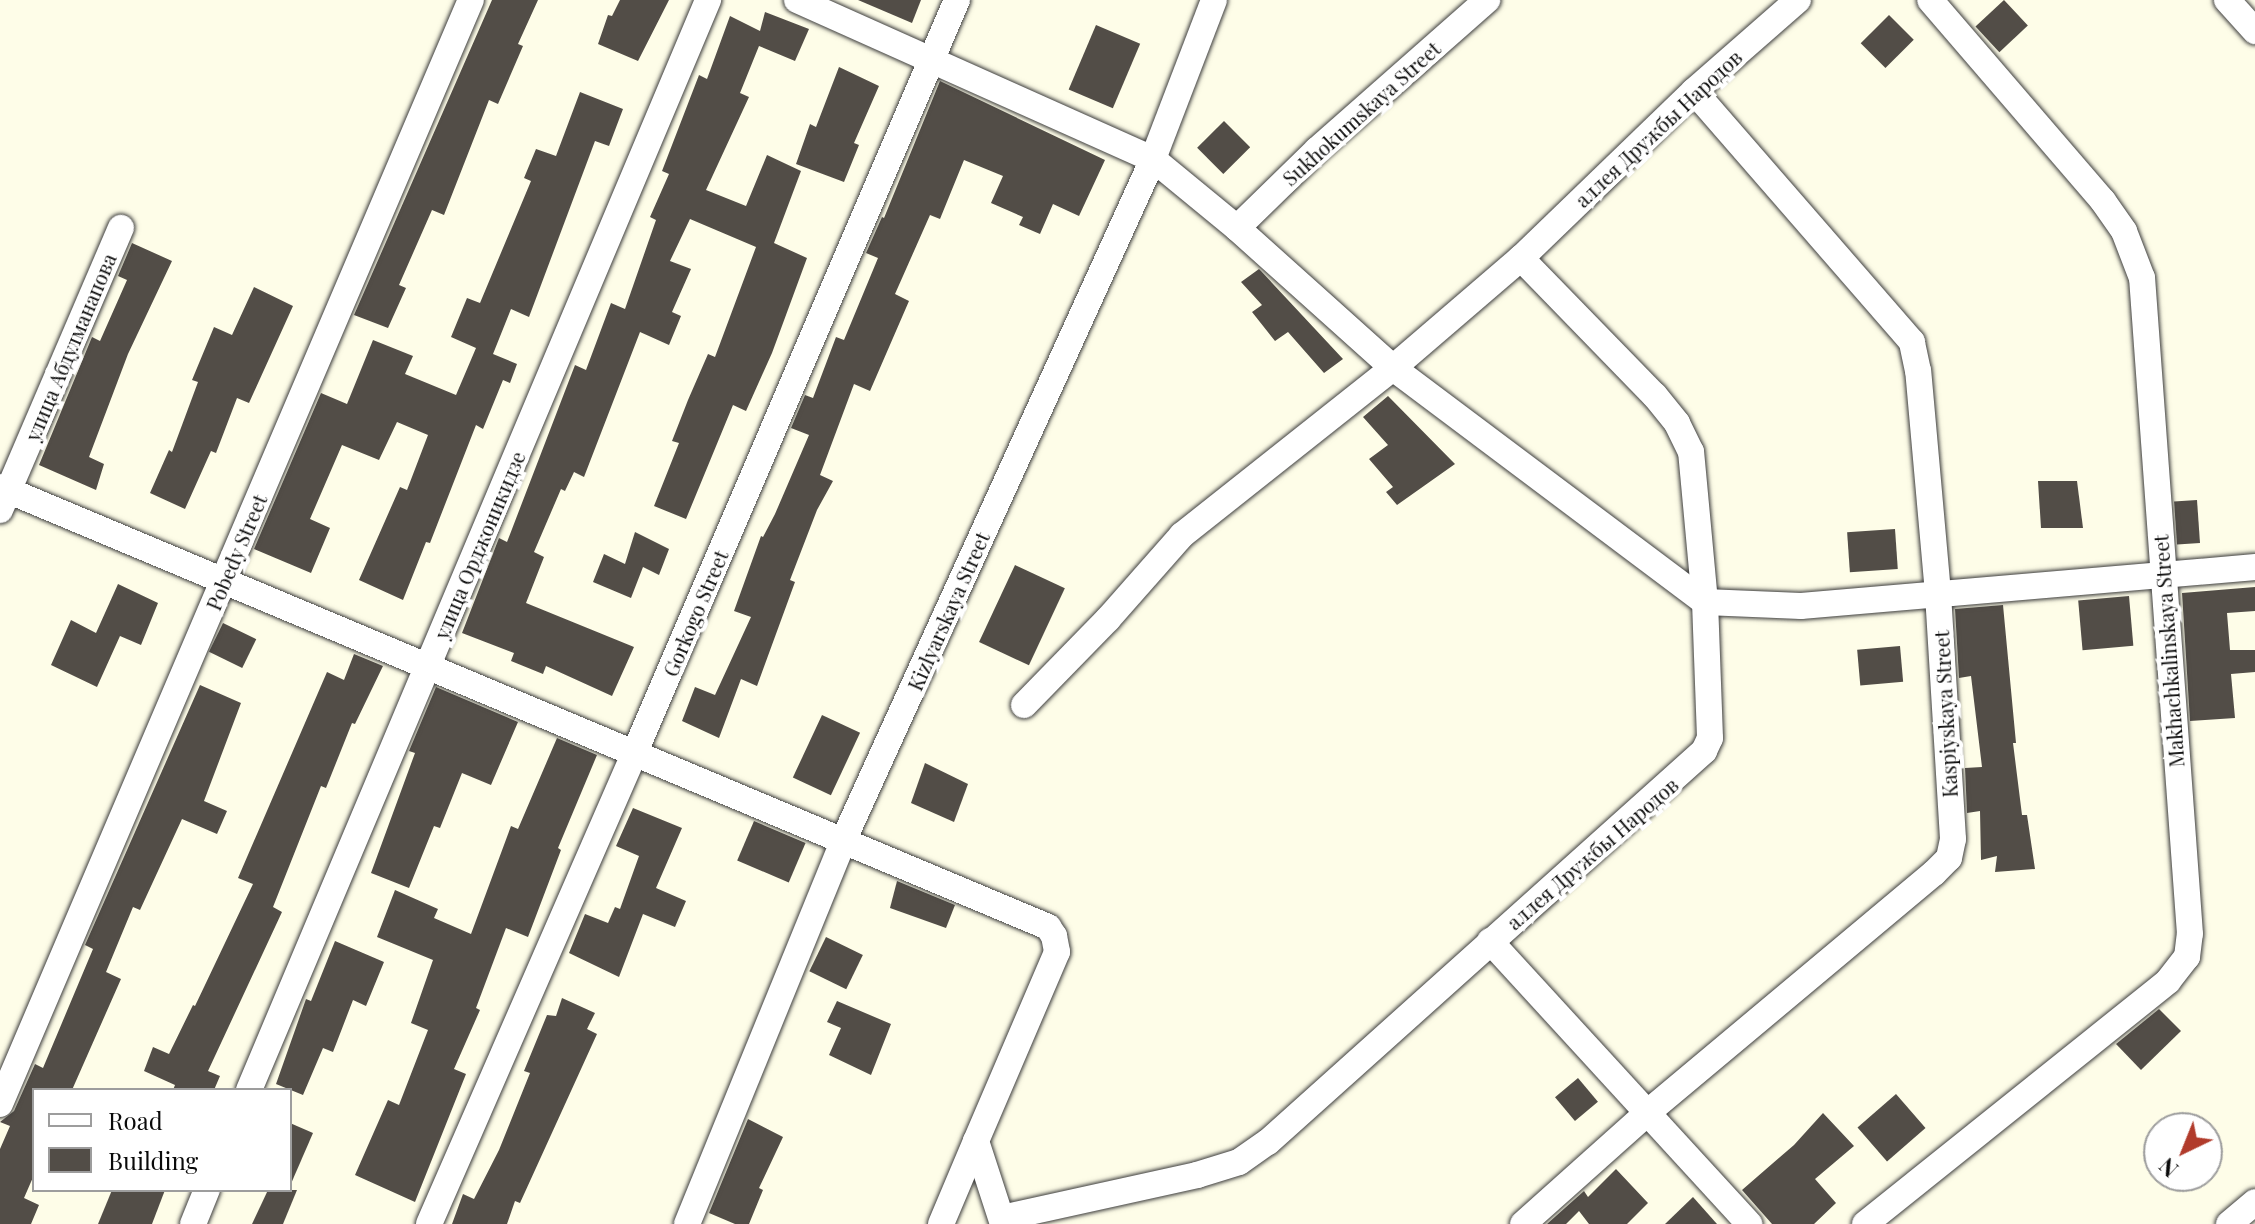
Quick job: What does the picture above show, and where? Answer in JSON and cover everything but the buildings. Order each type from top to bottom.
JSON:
[{"type":"street","name":"Pobedy Street","points":[[0,1104],[471,0]]},
{"type":"street","name":"улица Орджоникидзе","points":[[250,1088],[708,0]]},
{"type":"street","points":[[797,0],[1153,159],[1237,228],[1393,368],[1705,602],[1801,606],[2255,567]]},
{"type":"street","name":"Gorkogo Street","points":[[429,1224],[957,0]]},
{"type":"street","name":"Kizlyarskaya Street","points":[[687,1224],[844,839],[1153,159],[1214,0]]},
{"type":"street","name":"Sukhokumskaya Street","points":[[1237,228],[1317,150],[1487,0]]},
{"type":"street","name":"аллея Дружбы Народов","points":[[1024,705],[1108,619],[1182,535],[1393,368],[1521,258],[1694,91],[1798,0]]},
{"type":"street","name":"Makhachkalinskaya Street","points":[[1865,1224],[2168,981],[2187,957],[2190,934],[2142,278],[2124,231],[2103,201],[1930,0]]},
{"type":"street","points":[[2227,0],[2255,31]]},
{"type":"street","name":"Kaspiyskaya Street","points":[[1523,1224],[1647,1113],[1949,858],[1953,839],[1938,593],[1918,371],[1912,342],[1694,91]]},
{"type":"street","name":"улица Абдулманапова","points":[[3,496],[121,228]]},
{"type":"street","name":"аллея Дружбы Народов","points":[[1003,1221],[1197,1175],[1239,1162],[1268,1142],[1704,751],[1710,738],[1705,602],[1691,452],[1677,423],[1521,258]]},
{"type":"street","points":[[3,496],[224,580],[1048,927],[1054,936],[1057,952],[941,1224]]},
{"type":"street","points":[[1490,941],[1749,1224]]},
{"type":"street","points":[[976,1141],[1003,1221]]},
{"type":"street","points":[[193,1224],[206,1192]]},
{"type":"street","points":[[2229,1224],[2255,1202]]}]
